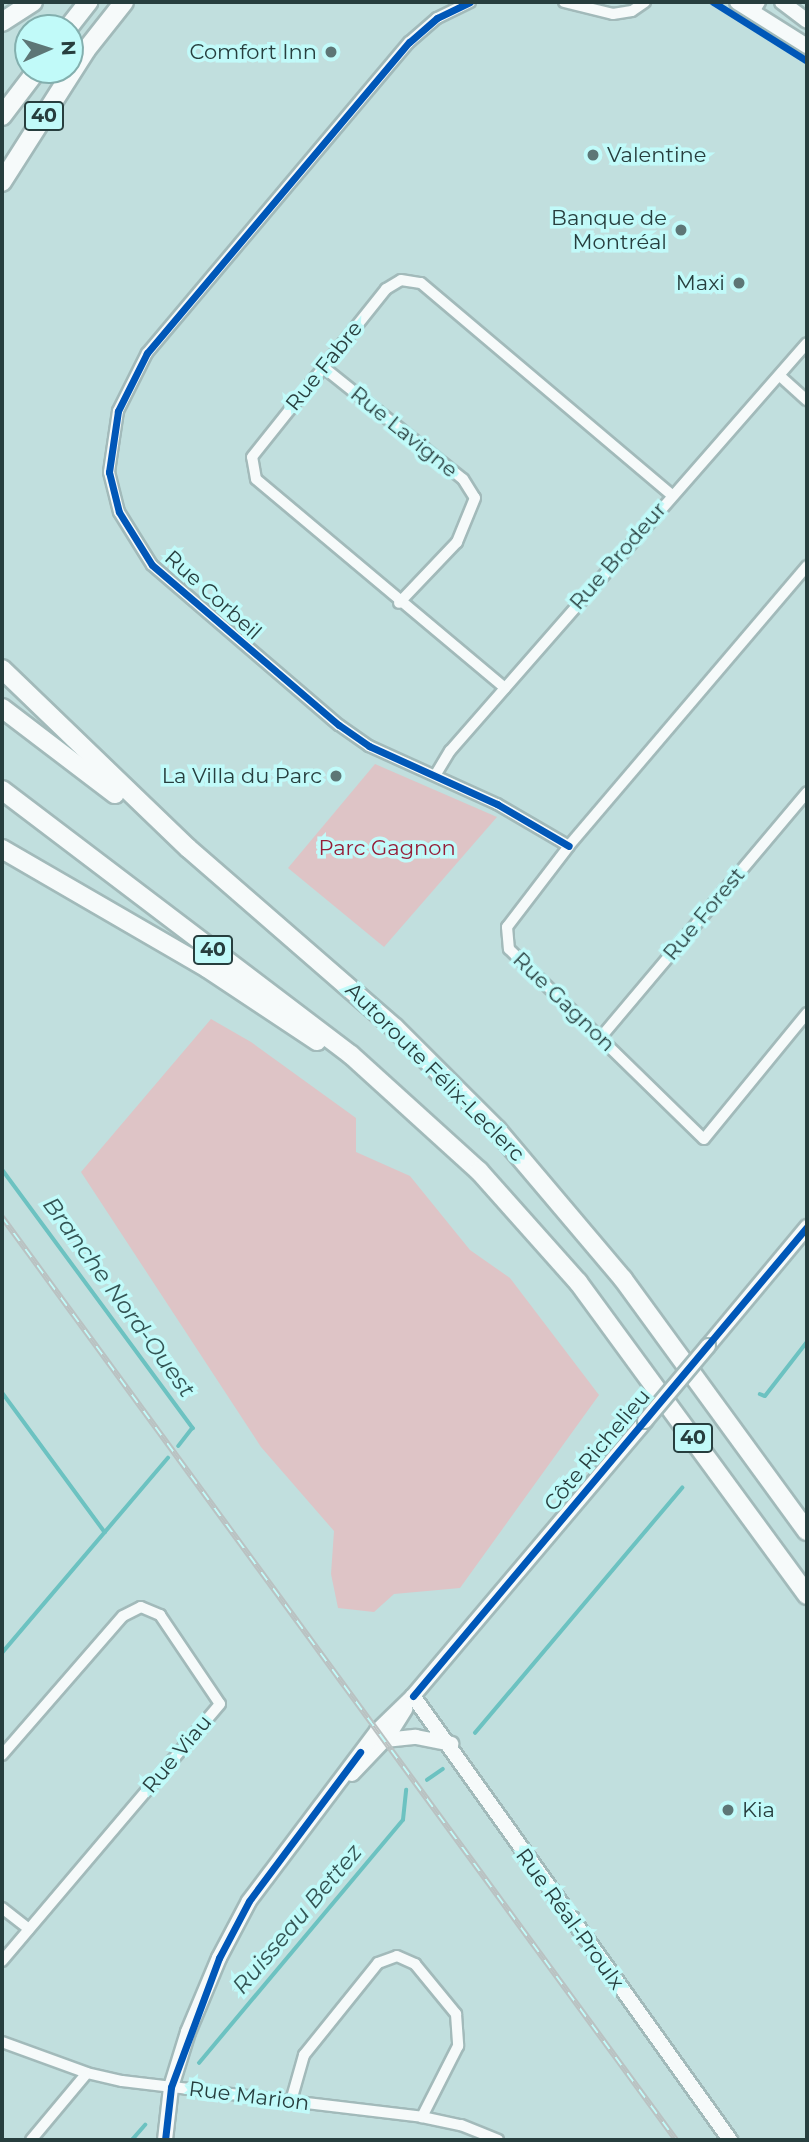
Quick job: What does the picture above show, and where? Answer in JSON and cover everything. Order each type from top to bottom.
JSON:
[{"type":"highway","points":[[2,22],[33,2]]},
{"type":"highway","points":[[2,160],[124,2]]},
{"type":"highway","name":"40","points":[[2,182],[86,50]]},
{"type":"highway","points":[[2,117],[27,84]]},
{"type":"highway","name":"Autoroute Félix-Leclerc","points":[[2,669],[188,848],[375,1009],[517,1152],[623,1279],[807,1531]]},
{"type":"highway","points":[[2,708],[188,848]]},
{"type":"highway","name":"Autoroute Félix-Leclerc","points":[[2,790],[292,1009],[404,1100],[484,1176],[578,1282],[807,1595]]},
{"type":"highway","points":[[2,849],[207,968],[404,1100]]},
{"type":"street","name":"Rue Corbeil","points":[[470,2],[437,18],[409,42],[154,345],[126,390],[109,454],[119,512],[141,550],[165,579],[354,737],[530,821],[569,846]]},
{"type":"street","points":[[564,2],[613,14],[632,10],[645,2]]},
{"type":"street","points":[[737,2],[757,7],[807,46]]},
{"type":"street","points":[[782,2],[807,21]]},
{"type":"street","name":"Rue Fabre","points":[[505,688],[399,603],[256,479],[252,457],[386,289],[401,280],[421,283],[671,494]]},
{"type":"street","name":"Rue Brodeur","points":[[436,774],[450,751],[671,494],[807,343]]},
{"type":"street","name":"Rue Lavigne","points":[[323,367],[463,479],[475,498],[457,542],[399,603]]},
{"type":"street","points":[[780,376],[807,400]]},
{"type":"street","name":"Rue Gagnon","points":[[807,566],[569,846],[506,926],[509,948],[704,1139],[807,1013]]},
{"type":"street","name":"Rue Forest","points":[[601,1037],[807,792]]},
{"type":"street","name":"Côte Richelieu","points":[[165,2140],[171,2087],[204,1993],[244,1910],[377,1731],[413,1696],[807,1227]]},
{"type":"street","name":"Rue Viau","points":[[2,1755],[123,1616],[141,1607],[160,1615],[220,1704],[2,1961]]},
{"type":"street","name":"Côte Richelieu","points":[[332,1793],[385,1740],[413,1696]]},
{"type":"street","name":"Rue Réal-Proulx","points":[[413,1696],[451,1744],[527,1861],[730,2140]]},
{"type":"street","points":[[385,1740],[416,1737],[451,1744]]},
{"type":"street","points":[[2,1908],[29,1929]]},
{"type":"street","points":[[291,2101],[304,2055],[378,1963],[397,1956],[415,1964],[456,2014],[458,2046],[422,2117]]},
{"type":"street","name":"Rue Marion","points":[[2,2042],[87,2073],[171,2087],[422,2117],[461,2124],[498,2140]]},
{"type":"street","points":[[31,2140],[87,2073]]},
{"type":"green space","name":"Parc Gagnon","points":[[375,764],[497,817],[384,947],[288,868]]},
{"type":"green space","points":[[211,1019],[251,1042],[356,1118],[356,1152],[410,1176],[470,1250],[510,1278],[599,1395],[460,1588],[394,1594],[374,1612],[338,1608],[331,1574],[334,1531],[261,1447],[81,1172]]},
{"type":"waterway","name":"Branche Nord-Ouest","points":[[2,1169],[193,1428],[179,1446]]},
{"type":"waterway","name":"Ruisseau Bettez","points":[[760,1394],[765,1396],[807,1342]]},
{"type":"waterway","points":[[2,1392],[105,1532]]},
{"type":"waterway","points":[[2,1653],[168,1458]]},
{"type":"waterway","name":"Ruisseau Bettez","points":[[475,1733],[682,1488]]},
{"type":"waterway","name":"Ruisseau Bettez","points":[[427,1780],[443,1769]]},
{"type":"waterway","name":"Ruisseau Bettez","points":[[199,2063],[403,1820],[406,1790]]},
{"type":"waterway","name":"Ruisseau Bettez","points":[[132,2140],[145,2125]]},
{"type":"railway","points":[[2,1217],[676,2140]]},
{"type":"cycle path","points":[[470,2],[437,18],[409,42],[147,353],[118,411],[109,472],[119,512],[152,565],[339,725],[369,746],[497,804],[569,846]]},
{"type":"cycle path","points":[[713,2],[807,61]]},
{"type":"cycle path","points":[[413,1696],[807,1227]]},
{"type":"cycle path","points":[[165,2140],[171,2087],[219,1958],[249,1901],[360,1752]]},
{"type":"place","name":"Comfort Inn","points":[[331,52]]},
{"type":"place","name":"Valentine","points":[[593,155]]},
{"type":"place","name":"Banque de Montréal","points":[[681,230]]},
{"type":"place","name":"Maxi","points":[[739,283]]},
{"type":"place","name":"La Villa du Parc","points":[[336,776]]},
{"type":"place","name":"Kia","points":[[728,1810]]}]
